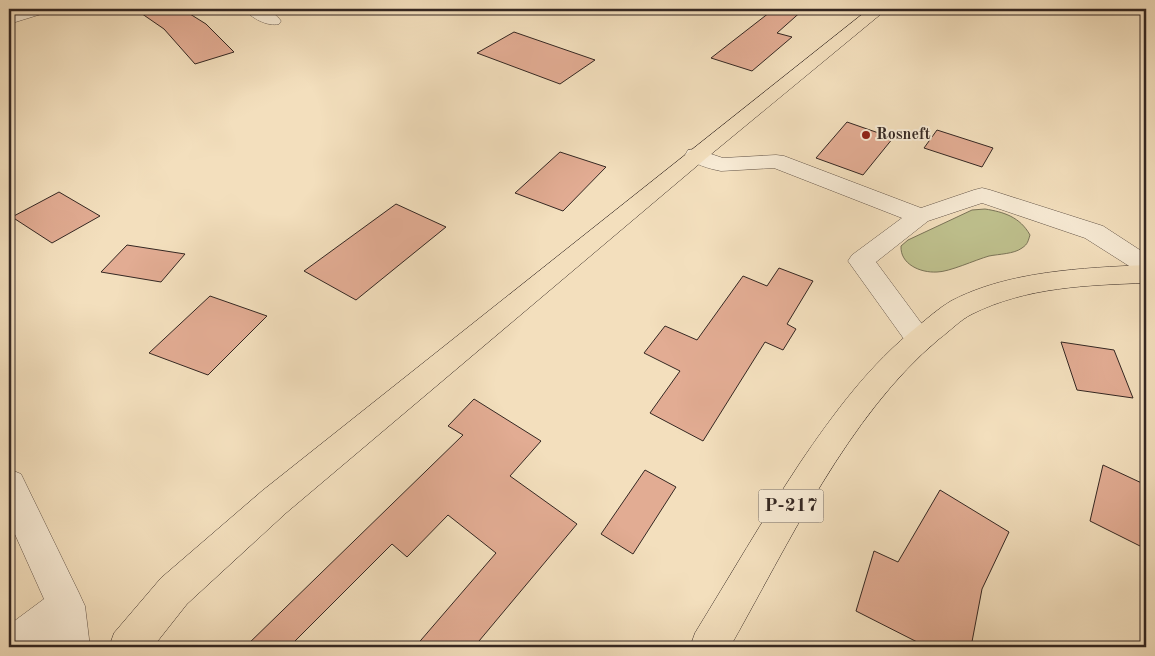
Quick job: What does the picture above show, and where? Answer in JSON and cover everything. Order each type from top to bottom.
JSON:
[{"type":"main road","points":[[128,647],[174,591],[274,502],[696,155],[879,9]]},
{"type":"main road","name":"Р-217","points":[[709,647],[789,508],[827,450],[884,372],[920,339],[963,306],[1018,287],[1094,276],[1146,274]]},
{"type":"street","points":[[9,19],[42,9]]},
{"type":"street","points":[[252,9],[273,21]]},
{"type":"street","points":[[696,155],[721,165],[776,161],[920,216]]},
{"type":"street","points":[[920,339],[861,261],[920,216],[982,195],[1094,232],[1146,265]]},
{"type":"street","points":[[9,484],[66,606],[71,647]]},
{"type":"street","points":[[12,647],[66,606]]},
{"type":"green space","points":[[985,209],[1011,216],[1021,224],[1030,235],[1026,245],[1015,252],[989,256],[942,271],[931,272],[918,269],[904,258],[901,246],[908,240],[972,210]]},
{"type":"building","points":[[135,9],[182,9],[206,24],[234,52],[195,64],[164,29]]},
{"type":"building","points":[[774,9],[804,9],[777,33],[792,37],[752,71],[711,58]]},
{"type":"building","points":[[514,32],[595,60],[560,84],[477,53]]},
{"type":"building","points":[[847,122],[893,138],[863,175],[816,158]]},
{"type":"building","points":[[937,130],[993,148],[982,167],[924,148]]},
{"type":"building","points":[[560,152],[606,167],[563,211],[515,193]]},
{"type":"building","points":[[59,192],[100,216],[52,243],[12,217]]},
{"type":"building","points":[[396,204],[446,227],[356,300],[304,271]]},
{"type":"building","points":[[127,245],[185,254],[161,282],[101,272]]},
{"type":"building","points":[[779,268],[813,281],[787,324],[796,329],[783,350],[765,342],[703,441],[650,413],[680,371],[644,353],[665,326],[697,340],[743,276],[767,286]]},
{"type":"building","points":[[210,296],[267,316],[208,375],[149,353]]},
{"type":"building","points":[[1061,342],[1114,350],[1133,398],[1077,390]]},
{"type":"building","points":[[474,399],[541,441],[510,476],[577,524],[474,647],[415,647],[496,553],[448,515],[407,557],[392,544],[289,647],[245,647],[463,435],[448,426]]},
{"type":"building","points":[[1103,465],[1146,485],[1146,549],[1090,521]]},
{"type":"building","points":[[645,470],[676,487],[633,554],[601,534]]},
{"type":"building","points":[[940,490],[1009,532],[982,589],[971,647],[927,647],[856,611],[874,551],[898,562]]},
{"type":"place","name":"Rosneft","points":[[866,135]]}]
